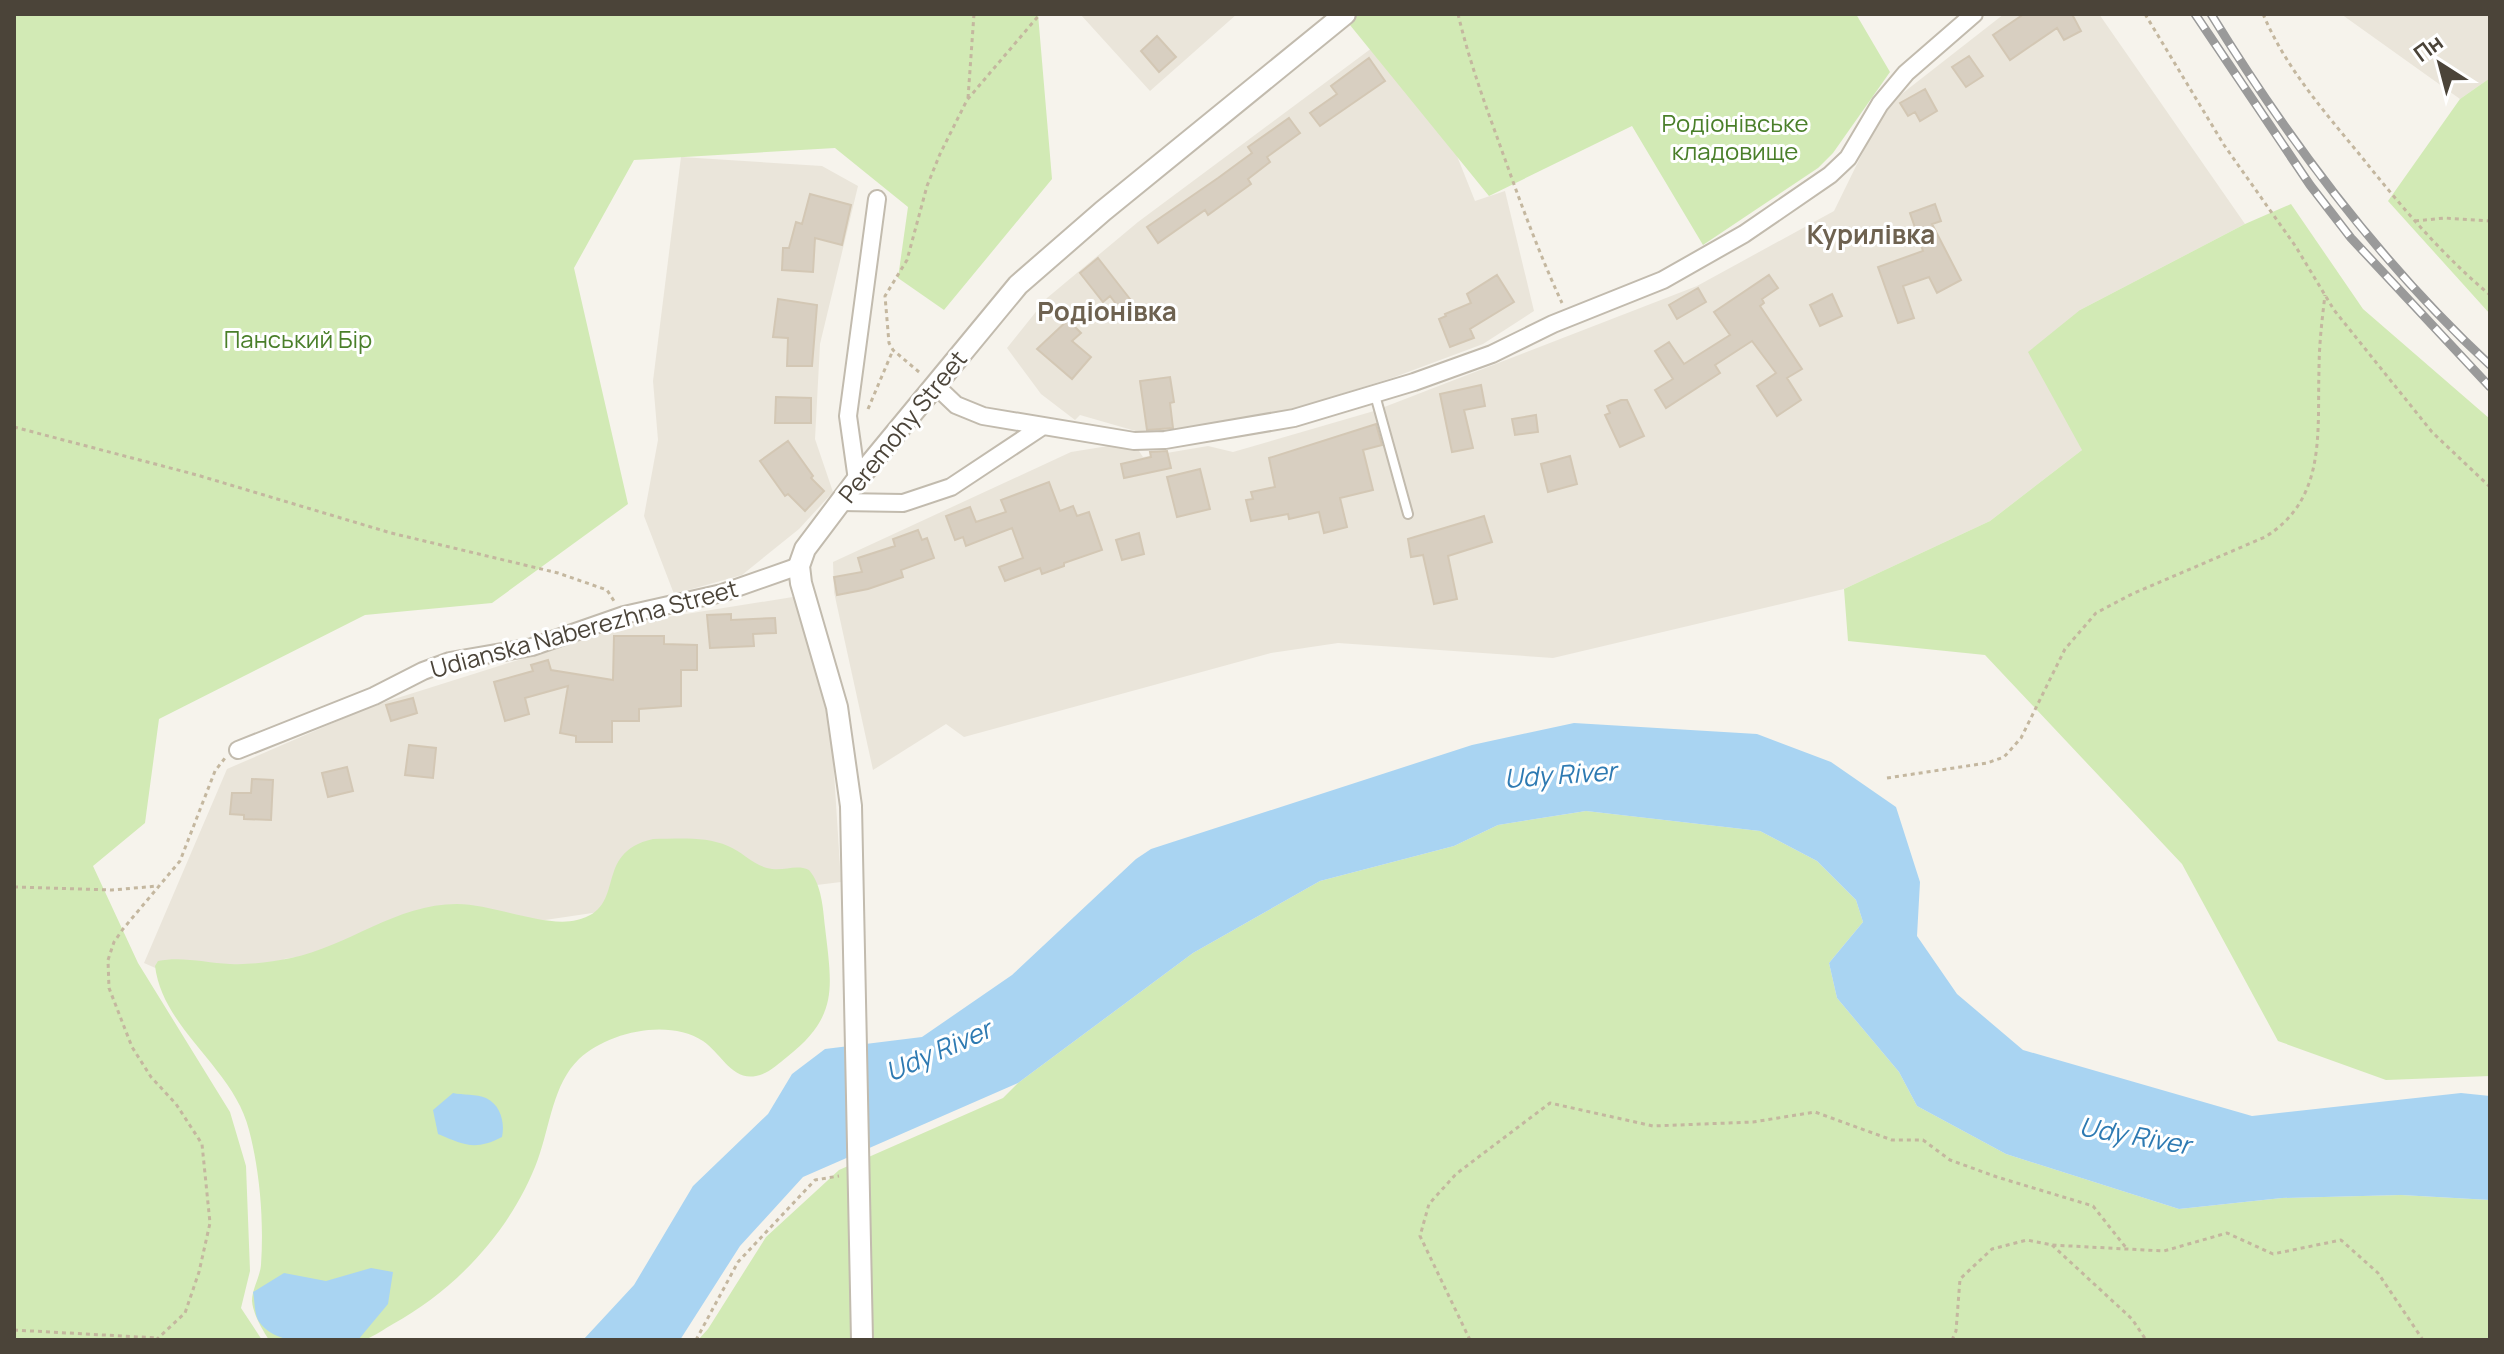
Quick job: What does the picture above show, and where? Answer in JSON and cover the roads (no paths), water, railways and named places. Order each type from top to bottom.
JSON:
[{"type":"street","name":"Peremohy Street","points":[[799,566],[805,549],[857,480],[1004,301],[1052,253],[1345,14]]},
{"type":"street","points":[[935,385],[956,405],[983,416],[1108,438],[1165,440],[1294,418],[1375,395],[1492,354],[1568,317],[1663,280],[1744,234],[1806,193],[1848,158],[1880,104],[1906,73],[1974,14]]},
{"type":"street","points":[[857,480],[848,416],[877,199]]},
{"type":"street","points":[[841,502],[903,503],[951,487],[1043,426]]},
{"type":"street","points":[[799,566],[801,583],[837,707],[851,806],[862,1340]]},
{"type":"street","name":"Udianska Naberezhna Street","points":[[238,750],[374,696],[450,661],[532,647],[624,615],[722,593],[799,566]]},
{"type":"lane","points":[[1375,395],[1408,514]]},
{"type":"water","name":"Udy River","points":[[1574,723],[1757,734],[1831,762],[1896,807],[1920,882],[1917,936],[1957,994],[2023,1050],[2252,1116],[2461,1093],[2490,1096],[2490,1200],[2401,1195],[2282,1198],[2179,1209],[2006,1154],[1917,1106],[1899,1072],[1837,998],[1829,963],[1863,922],[1856,900],[1817,861],[1760,831],[1586,811],[1498,825],[1454,846],[1320,881],[1193,953],[1018,1083],[803,1177],[740,1246],[680,1340],[583,1340],[634,1285],[693,1186],[768,1114],[792,1074],[825,1049],[922,1037],[1012,975],[1136,859],[1151,849],[1472,745]]},
{"type":"water","points":[[453,1093],[491,1101],[501,1115],[502,1137],[484,1144],[470,1145],[438,1134],[433,1110]]},
{"type":"water","points":[[371,1268],[393,1272],[388,1304],[358,1340],[292,1340],[269,1331],[258,1320],[253,1292],[284,1273],[326,1281]]},
{"type":"railway","points":[[2195,14],[2310,185],[2351,238],[2490,387]]},
{"type":"railway","points":[[2211,14],[2272,108],[2338,199],[2411,285],[2490,365]]},
{"type":"district","name":"Курилівка","points":[[1871,234]]},
{"type":"district","name":"Родіонівка","points":[[1107,311]]},
{"type":"park label","name":"Родіонівське кладовище","points":[[1735,136]]},
{"type":"park label","name":"Панський Бір","points":[[298,338]]}]
